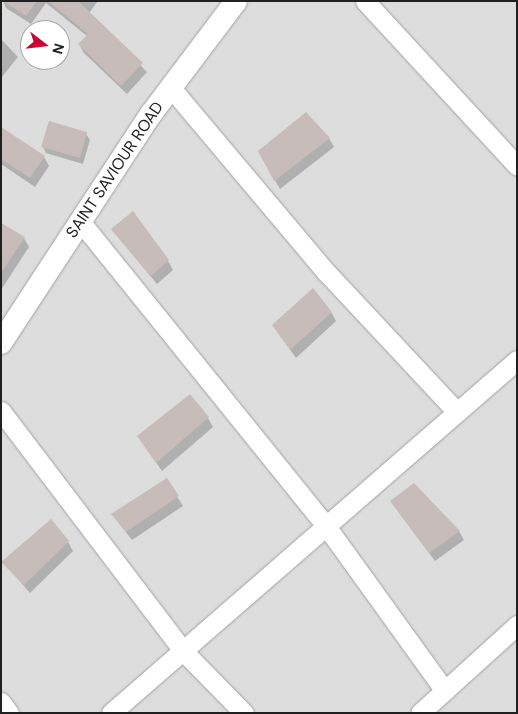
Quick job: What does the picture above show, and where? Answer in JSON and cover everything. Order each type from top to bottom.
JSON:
[{"type":"street","name":"SAINT SAVIOUR ROAD","points":[[1,343],[80,221],[171,88],[236,1]]},
{"type":"street","points":[[366,1],[517,166]]},
{"type":"street","points":[[171,88],[327,273],[457,412]]},
{"type":"street","points":[[80,221],[326,526],[445,691]]},
{"type":"street","points":[[111,713],[517,360]]},
{"type":"street","points":[[1,411],[183,651],[244,713]]},
{"type":"street","points":[[420,713],[517,625]]},
{"type":"street","points":[[1,702],[9,713]]},
{"type":"shaded area","points":[[1,1],[517,1],[517,713],[1,713]]},
{"type":"building","points":[[3,1],[37,1],[26,16]]},
{"type":"building","points":[[48,1],[78,1],[143,63],[121,86],[78,44],[88,34]]},
{"type":"building","points":[[306,112],[330,138],[274,181],[258,151]]},
{"type":"building","points":[[49,121],[87,132],[80,158],[41,147]]},
{"type":"building","points":[[1,127],[45,156],[30,178],[1,159]]},
{"type":"building","points":[[133,211],[169,260],[151,276],[111,229]]},
{"type":"building","points":[[1,223],[25,237],[1,273]]},
{"type":"building","points":[[313,288],[332,312],[290,350],[272,325]]},
{"type":"building","points":[[190,394],[209,417],[156,463],[137,436]]},
{"type":"building","points":[[167,478],[179,496],[126,532],[111,514]]},
{"type":"building","points":[[414,483],[460,531],[429,553],[390,501]]},
{"type":"building","points":[[51,519],[69,541],[24,585],[1,562]]}]
